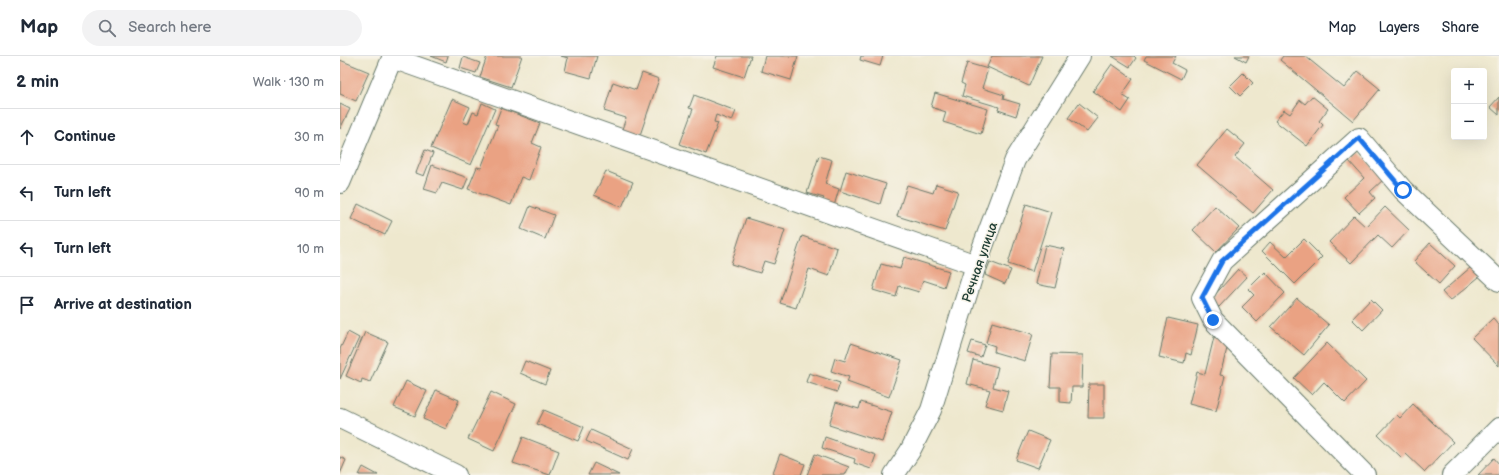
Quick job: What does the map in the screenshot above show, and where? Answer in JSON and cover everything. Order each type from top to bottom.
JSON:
[{"type":"street","name":"Речная улица","points":[[894,475],[910,451],[930,410],[976,265],[1015,160],[1080,56]]},
{"type":"street","points":[[340,183],[393,57],[976,265]]},
{"type":"street","points":[[1365,475],[1213,320],[1202,298],[1222,261],[1359,138],[1403,190],[1499,281]]},
{"type":"street","points":[[340,418],[456,475]]},
{"type":"street","points":[[1452,475],[1499,428]]},
{"type":"building","points":[[431,56],[448,56],[446,62]]},
{"type":"building","points":[[487,56],[522,56],[511,87],[480,77]]},
{"type":"building","points":[[561,56],[597,56],[591,78],[565,71],[568,58]]},
{"type":"building","points":[[717,56],[751,56],[744,77],[713,67]]},
{"type":"building","points":[[765,56],[798,56],[791,80],[761,71]]},
{"type":"building","points":[[861,56],[883,56],[880,66],[860,60]]},
{"type":"building","points":[[992,56],[1042,56],[1029,86],[987,67]]},
{"type":"building","points":[[1112,56],[1134,56],[1136,58],[1130,67]]},
{"type":"building","points":[[1146,56],[1176,56],[1172,63],[1185,70],[1181,79],[1144,60]]},
{"type":"building","points":[[1235,56],[1249,56],[1246,62]]},
{"type":"building","points":[[1283,56],[1305,56],[1344,88],[1358,71],[1380,89],[1353,121],[1280,60]]},
{"type":"building","points":[[463,57],[480,63],[476,73],[460,68]]},
{"type":"building","points":[[340,60],[369,72],[356,101],[340,94]]},
{"type":"building","points":[[967,63],[988,69],[982,88],[1004,95],[1003,99],[1020,104],[1016,116],[998,110],[999,107],[962,96],[965,85],[961,83]]},
{"type":"building","points":[[1112,64],[1133,79],[1122,95],[1130,100],[1122,112],[1093,91]]},
{"type":"building","points":[[642,73],[659,79],[639,138],[621,132],[626,118],[604,111],[613,82],[636,90]]},
{"type":"building","points":[[1243,73],[1253,83],[1240,96],[1230,86]]},
{"type":"building","points":[[935,93],[988,109],[981,134],[943,122],[946,112],[931,107]]},
{"type":"building","points":[[694,95],[736,111],[732,121],[716,115],[714,122],[718,123],[706,154],[680,144],[693,109],[689,108]]},
{"type":"building","points":[[1312,96],[1328,109],[1319,121],[1323,125],[1307,146],[1275,121],[1284,110],[1290,114],[1300,100],[1305,104]]},
{"type":"building","points":[[1499,97],[1499,115],[1490,107]]},
{"type":"building","points":[[452,99],[470,107],[463,122],[468,124],[473,112],[478,114],[482,103],[495,109],[471,165],[431,148]]},
{"type":"building","points":[[1079,103],[1098,118],[1087,132],[1068,118]]},
{"type":"building","points":[[340,104],[350,109],[340,129]]},
{"type":"building","points":[[501,108],[540,123],[532,143],[541,147],[529,180],[521,177],[511,205],[468,189],[477,167],[481,168],[498,125],[495,124]]},
{"type":"building","points":[[1227,129],[1245,144],[1235,157],[1273,190],[1253,213],[1197,165]]},
{"type":"building","points":[[425,150],[433,153],[424,176],[416,173]]},
{"type":"building","points":[[1359,152],[1384,179],[1370,192],[1375,198],[1359,213],[1344,197],[1364,178],[1349,161]]},
{"type":"building","points":[[819,156],[832,160],[825,184],[839,189],[834,206],[822,202],[824,198],[807,193]]},
{"type":"building","points":[[432,165],[468,178],[463,190],[442,183],[437,193],[424,189]]},
{"type":"building","points":[[606,171],[633,182],[622,207],[594,195]]},
{"type":"building","points":[[846,171],[886,184],[880,204],[840,191]]},
{"type":"building","points":[[936,184],[958,191],[945,231],[897,216],[907,185],[933,193]]},
{"type":"building","points":[[358,204],[392,221],[385,235],[351,219]]},
{"type":"building","points":[[1026,204],[1051,212],[1032,272],[1008,264]]},
{"type":"building","points":[[530,206],[554,215],[545,239],[521,229]]},
{"type":"building","points":[[1215,206],[1239,228],[1216,252],[1193,230]]},
{"type":"building","points":[[1385,207],[1409,230],[1392,248],[1378,235],[1351,263],[1329,242],[1354,216],[1366,227]]},
{"type":"building","points":[[746,218],[785,230],[774,264],[764,261],[760,273],[731,264]]},
{"type":"building","points":[[802,236],[837,248],[829,276],[809,269],[796,308],[780,303]]},
{"type":"building","points":[[1304,239],[1322,257],[1295,284],[1262,251],[1270,242],[1286,257]]},
{"type":"building","points":[[1430,243],[1455,266],[1439,284],[1414,261]]},
{"type":"building","points":[[1045,245],[1064,249],[1055,288],[1036,284]]},
{"type":"building","points":[[904,257],[949,271],[944,287],[923,280],[919,292],[899,286],[896,297],[873,290],[881,264],[900,269]]},
{"type":"building","points":[[990,262],[1011,270],[1005,284],[985,275]]},
{"type":"building","points":[[1471,267],[1479,277],[1450,301],[1442,292]]},
{"type":"building","points":[[1238,269],[1247,277],[1219,307],[1211,299]]},
{"type":"building","points":[[1265,272],[1285,293],[1257,322],[1242,307],[1254,295],[1248,289]]},
{"type":"building","points":[[1297,298],[1329,325],[1304,355],[1271,327]]},
{"type":"building","points":[[1371,299],[1382,310],[1363,330],[1352,319]]},
{"type":"building","points":[[1168,318],[1198,325],[1191,355],[1186,353],[1184,363],[1159,357]]},
{"type":"building","points":[[1493,318],[1499,325],[1499,366],[1472,338]]},
{"type":"building","points":[[992,322],[1033,334],[1025,361],[994,352],[995,346],[986,343]]},
{"type":"building","points":[[348,332],[359,338],[340,379],[340,349]]},
{"type":"building","points":[[365,332],[388,342],[370,382],[362,379],[361,383],[346,376]]},
{"type":"building","points":[[1214,337],[1229,341],[1220,375],[1225,376],[1216,411],[1189,404],[1197,372],[1205,374]]},
{"type":"building","points":[[972,341],[985,345],[981,357],[968,353]]},
{"type":"building","points":[[851,343],[902,360],[889,397],[847,382],[849,377],[831,371],[835,358],[845,361]]},
{"type":"building","points":[[1327,343],[1366,381],[1345,403],[1324,382],[1312,395],[1294,378]]},
{"type":"building","points":[[1052,354],[1083,355],[1082,387],[1072,387],[1071,403],[1060,402],[1060,387],[1050,387]]},
{"type":"building","points":[[973,360],[998,367],[993,387],[1008,391],[1003,410],[985,405],[990,390],[967,384]]},
{"type":"building","points":[[525,361],[550,371],[545,384],[520,373]]},
{"type":"building","points":[[809,373],[840,383],[837,392],[806,382]]},
{"type":"building","points":[[406,381],[427,391],[415,416],[394,407]]},
{"type":"building","points":[[1089,384],[1104,384],[1104,418],[1088,418]]},
{"type":"building","points":[[436,390],[459,400],[446,429],[423,419]]},
{"type":"building","points":[[491,392],[516,404],[494,451],[468,439]]},
{"type":"building","points":[[836,402],[859,409],[861,402],[892,412],[882,442],[829,425]]},
{"type":"building","points":[[1413,404],[1453,442],[1425,472],[1405,453],[1401,457],[1378,435],[1397,415],[1400,418]]},
{"type":"building","points":[[544,410],[584,427],[578,441],[537,424]]},
{"type":"building","points":[[591,430],[633,449],[628,460],[586,441]]},
{"type":"building","points":[[1028,431],[1050,440],[1038,468],[1016,460]]},
{"type":"building","points":[[523,437],[559,451],[550,475],[513,463]]},
{"type":"building","points":[[825,437],[876,455],[871,469],[854,463],[855,459],[822,448]]},
{"type":"building","points":[[780,454],[805,464],[801,475],[772,475]]},
{"type":"building","points":[[815,454],[849,467],[845,475],[807,475]]},
{"type":"building","points":[[340,457],[346,460],[340,474]]},
{"type":"building","points":[[1494,458],[1499,464],[1499,475],[1478,475]]},
{"type":"building","points":[[594,463],[619,475],[588,475]]},
{"type":"building","points":[[363,467],[378,475],[359,475]]},
{"type":"route","points":[[1213,320],[1202,298],[1222,261],[1359,138],[1403,190]]}]
